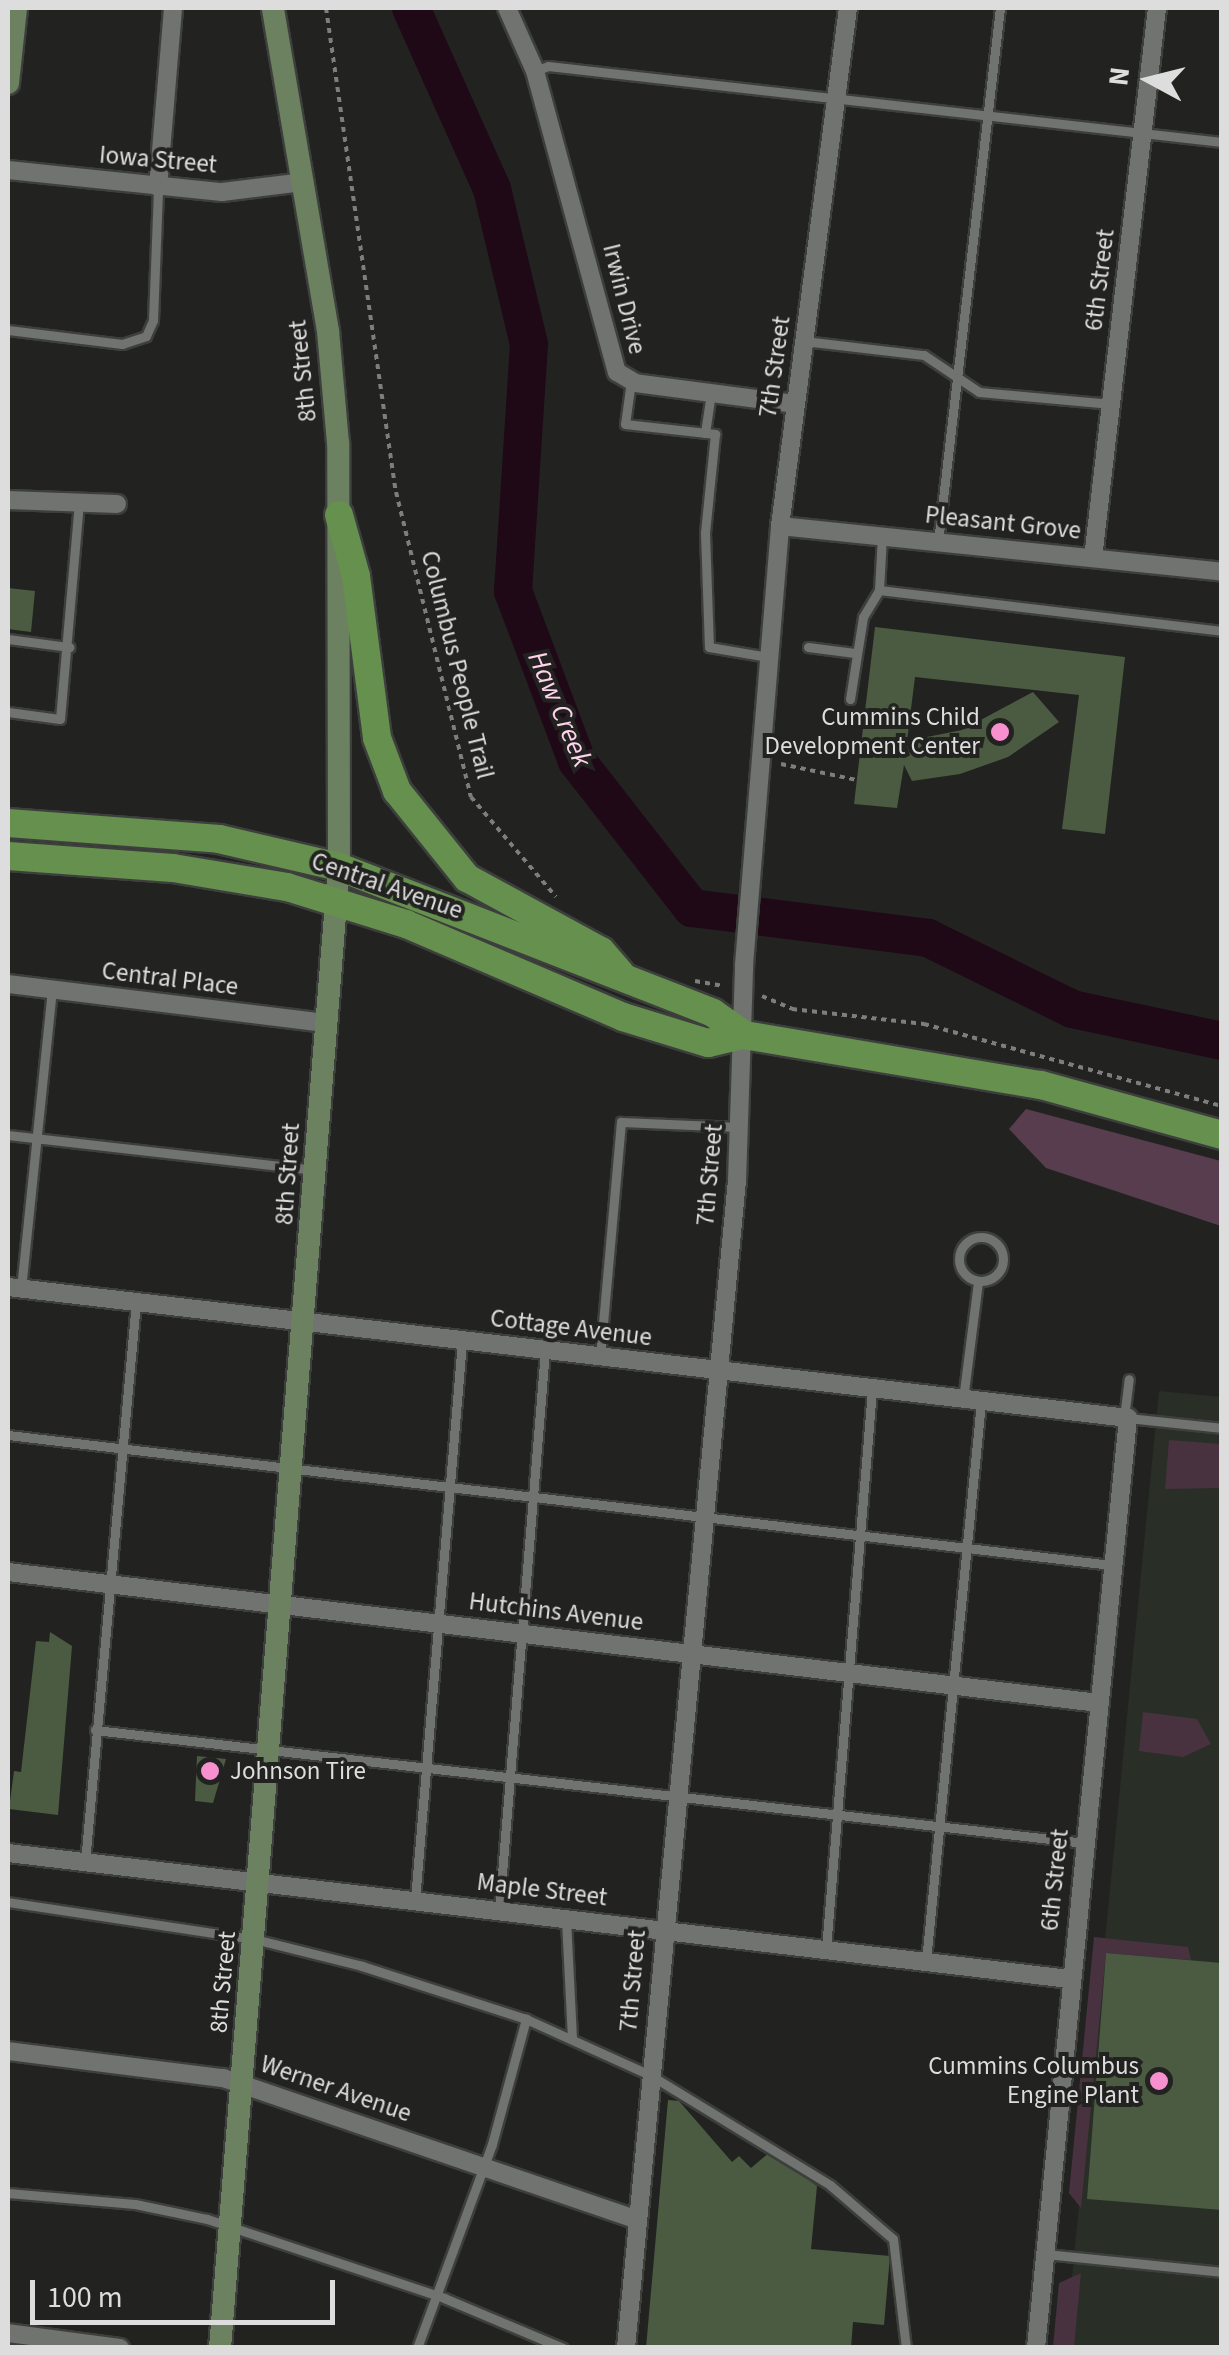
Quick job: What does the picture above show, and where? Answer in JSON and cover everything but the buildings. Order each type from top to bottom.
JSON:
[{"type":"main road","points":[[339,515],[356,576],[377,738],[397,791],[467,878],[602,951],[628,984]]},
{"type":"main road","name":"Central Avenue","points":[[8,824],[219,839],[339,866],[628,984],[714,1013],[744,1035]]},
{"type":"main road","name":"Central Avenue","points":[[8,856],[214,873],[336,902],[623,1017],[708,1043],[744,1035],[1040,1084],[1222,1134]]},
{"type":"street","points":[[158,187],[174,8]]},
{"type":"street","name":"8th Street","points":[[220,2348],[339,866],[339,515],[328,332],[273,8]]},
{"type":"street","name":"Irwin Drive","points":[[507,8],[535,71],[595,275],[608,356],[631,381],[795,404]]},
{"type":"street","name":"7th Street","points":[[626,2348],[686,1653],[739,1127],[744,965],[780,526],[848,8]]},
{"type":"street","name":"6th Street","points":[[1093,558],[1158,8]]},
{"type":"street","points":[[8,83],[13,12]]},
{"type":"street","name":"Iowa Street","points":[[8,170],[222,192],[304,182]]},
{"type":"street","points":[[8,500],[117,504]]},
{"type":"street","name":"Pleasant Grove","points":[[780,526],[1222,572]]},
{"type":"street","name":"Central Place","points":[[8,984],[328,1023]]},
{"type":"street","name":"Cottage Avenue","points":[[14,1288],[1126,1418]]},
{"type":"street","name":"6th Street","points":[[1036,2348],[1126,1418]]},
{"type":"street","name":"Hutchins Avenue","points":[[8,1572],[1098,1703]]},
{"type":"street","name":"Maple Street","points":[[8,1853],[1070,1978]]},
{"type":"street","name":"Werner Avenue","points":[[8,2051],[242,2084],[637,2220]]},
{"type":"street","points":[[8,2333],[120,2348]]},
{"type":"lane","points":[[938,542],[954,375],[1000,8]]},
{"type":"lane","points":[[535,71],[837,98],[1222,142]]},
{"type":"lane","points":[[8,330],[122,344],[146,336],[153,320],[158,187]]},
{"type":"lane","points":[[804,342],[924,355],[980,392],[1111,404]]},
{"type":"lane","points":[[631,381],[625,424],[715,434],[706,533],[709,647],[768,657]]},
{"type":"lane","points":[[705,433],[711,393]]},
{"type":"lane","points":[[8,712],[60,719],[79,502]]},
{"type":"lane","points":[[850,699],[855,653],[878,590],[882,536]]},
{"type":"lane","points":[[878,590],[1222,631]]},
{"type":"lane","points":[[8,639],[68,647]]},
{"type":"lane","points":[[808,647],[855,653]]},
{"type":"lane","points":[[14,1288],[40,1138],[52,990]]},
{"type":"lane","points":[[600,1357],[620,1122],[739,1127]]},
{"type":"lane","points":[[8,1135],[316,1171]]},
{"type":"lane","points":[[926,1961],[965,1548],[978,1282],[958,1261],[968,1241],[982,1237],[1000,1248],[1003,1261],[998,1274],[978,1282]]},
{"type":"lane","points":[[85,1862],[111,1584],[118,1450],[136,1302]]},
{"type":"lane","points":[[414,1900],[429,1767],[462,1340]]},
{"type":"lane","points":[[499,1910],[545,1350]]},
{"type":"lane","points":[[1129,1379],[1126,1418],[1222,1428]]},
{"type":"lane","points":[[826,1949],[834,1812],[872,1388]]},
{"type":"lane","points":[[8,1435],[1112,1565]]},
{"type":"lane","points":[[95,1730],[270,1745],[512,1777],[1085,1842]]},
{"type":"lane","points":[[8,1902],[254,1939],[526,2019],[650,2075],[830,2185],[893,2239],[906,2348]]},
{"type":"lane","points":[[566,1918],[572,2039]]},
{"type":"lane","points":[[416,2348],[478,2164],[492,2144],[526,2019]]},
{"type":"lane","points":[[8,2193],[135,2204],[207,2219],[230,2232],[434,2297],[563,2348]]},
{"type":"lane","points":[[1045,2254],[1222,2272]]},
{"type":"path","name":"Columbus People Trail","points":[[326,8],[396,492],[471,797],[561,901]]},
{"type":"path","points":[[781,764],[857,780]]},
{"type":"path","points":[[680,980],[744,992],[792,1009],[924,1024],[1222,1106]]},
{"type":"shaded area","points":[[1026,1109],[1221,1161],[1221,1226],[1046,1168],[1009,1129]]},
{"type":"shaded area","points":[[1159,1391],[1221,1397],[1221,2347],[1065,2348]]},
{"type":"shaded area","points":[[1169,1440],[1221,1444],[1221,1488],[1165,1489]]},
{"type":"shaded area","points":[[1143,1712],[1197,1719],[1211,1744],[1183,1757],[1139,1751]]},
{"type":"shaded area","points":[[1094,1937],[1188,1947],[1191,1960],[1106,1953],[1081,2208],[1069,2193]]},
{"type":"shaded area","points":[[1081,2273],[1074,2347],[1053,2347],[1059,2283]]},
{"type":"waterway","name":"Haw Creek","points":[[411,8],[492,189],[529,344],[513,591],[577,761],[692,908],[928,938],[1072,1009],[1222,1041]]},
{"type":"place","name":"Cummins Child Development Center","points":[[1000,732]]},
{"type":"place","name":"Johnson Tire","points":[[210,1771]]},
{"type":"place","name":"Cummins Columbus Engine Plant","points":[[1159,2081]]}]
